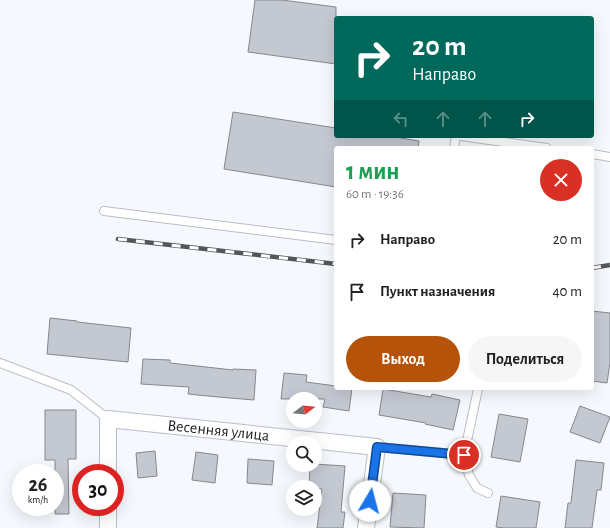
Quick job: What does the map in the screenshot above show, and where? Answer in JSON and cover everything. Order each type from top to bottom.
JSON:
[{"type":"street","name":"Весенняя улица","points":[[108,418],[377,447]]},
{"type":"street","points":[[108,418],[108,464]]},
{"type":"street","points":[[366,528],[377,447]]},
{"type":"street","points":[[108,516],[108,528]]},
{"type":"lane","points":[[475,138],[533,146]]},
{"type":"lane","points":[[594,154],[610,157]]},
{"type":"lane","points":[[104,211],[334,240]]},
{"type":"lane","points":[[0,363],[72,390],[108,418]]},
{"type":"lane","points":[[478,390],[464,455],[469,475],[477,488],[488,493]]},
{"type":"lane","points":[[377,447],[464,455]]},
{"type":"building","points":[[255,0],[282,0],[336,7],[336,16],[334,16],[334,64],[248,52]]},
{"type":"building","points":[[233,112],[334,128],[334,138],[401,138],[419,141],[418,146],[334,146],[334,187],[224,169]]},
{"type":"building","points":[[594,311],[610,313],[610,363],[607,383],[594,381]]},
{"type":"building","points":[[50,318],[131,328],[128,362],[47,354]]},
{"type":"building","points":[[143,359],[170,360],[170,363],[233,370],[256,370],[254,400],[188,394],[189,387],[141,384]]},
{"type":"building","points":[[284,373],[307,375],[306,382],[334,386],[334,390],[352,390],[349,411],[323,407],[325,399],[322,399],[322,392],[286,392],[286,399],[281,399]]},
{"type":"building","points":[[383,390],[431,397],[432,394],[460,400],[453,430],[425,424],[426,423],[379,415]]},
{"type":"building","points":[[580,406],[610,417],[600,443],[570,432]]},
{"type":"building","points":[[45,410],[76,410],[76,459],[68,459],[69,514],[64,514],[64,464],[55,464],[55,460],[45,460]]},
{"type":"building","points":[[499,414],[528,419],[520,462],[491,457]]},
{"type":"building","points":[[155,451],[157,476],[138,478],[136,453]]},
{"type":"building","points":[[196,452],[218,455],[215,483],[192,480]]},
{"type":"building","points":[[248,459],[274,461],[272,485],[247,483]]},
{"type":"building","points":[[576,460],[604,463],[601,490],[597,490],[592,528],[565,528],[568,503],[571,503]]},
{"type":"building","points":[[322,464],[345,466],[341,512],[345,512],[343,528],[317,528],[319,516],[322,516],[322,480],[309,480],[310,472],[322,472]]},
{"type":"building","points":[[393,493],[426,495],[424,528],[390,527]]},
{"type":"building","points":[[501,496],[540,502],[536,528],[496,527]]},
{"type":"railway","points":[[118,239],[334,264]]},
{"type":"railway","points":[[594,268],[610,265]]},
{"type":"route","points":[[370,501],[377,447],[464,455]]}]
